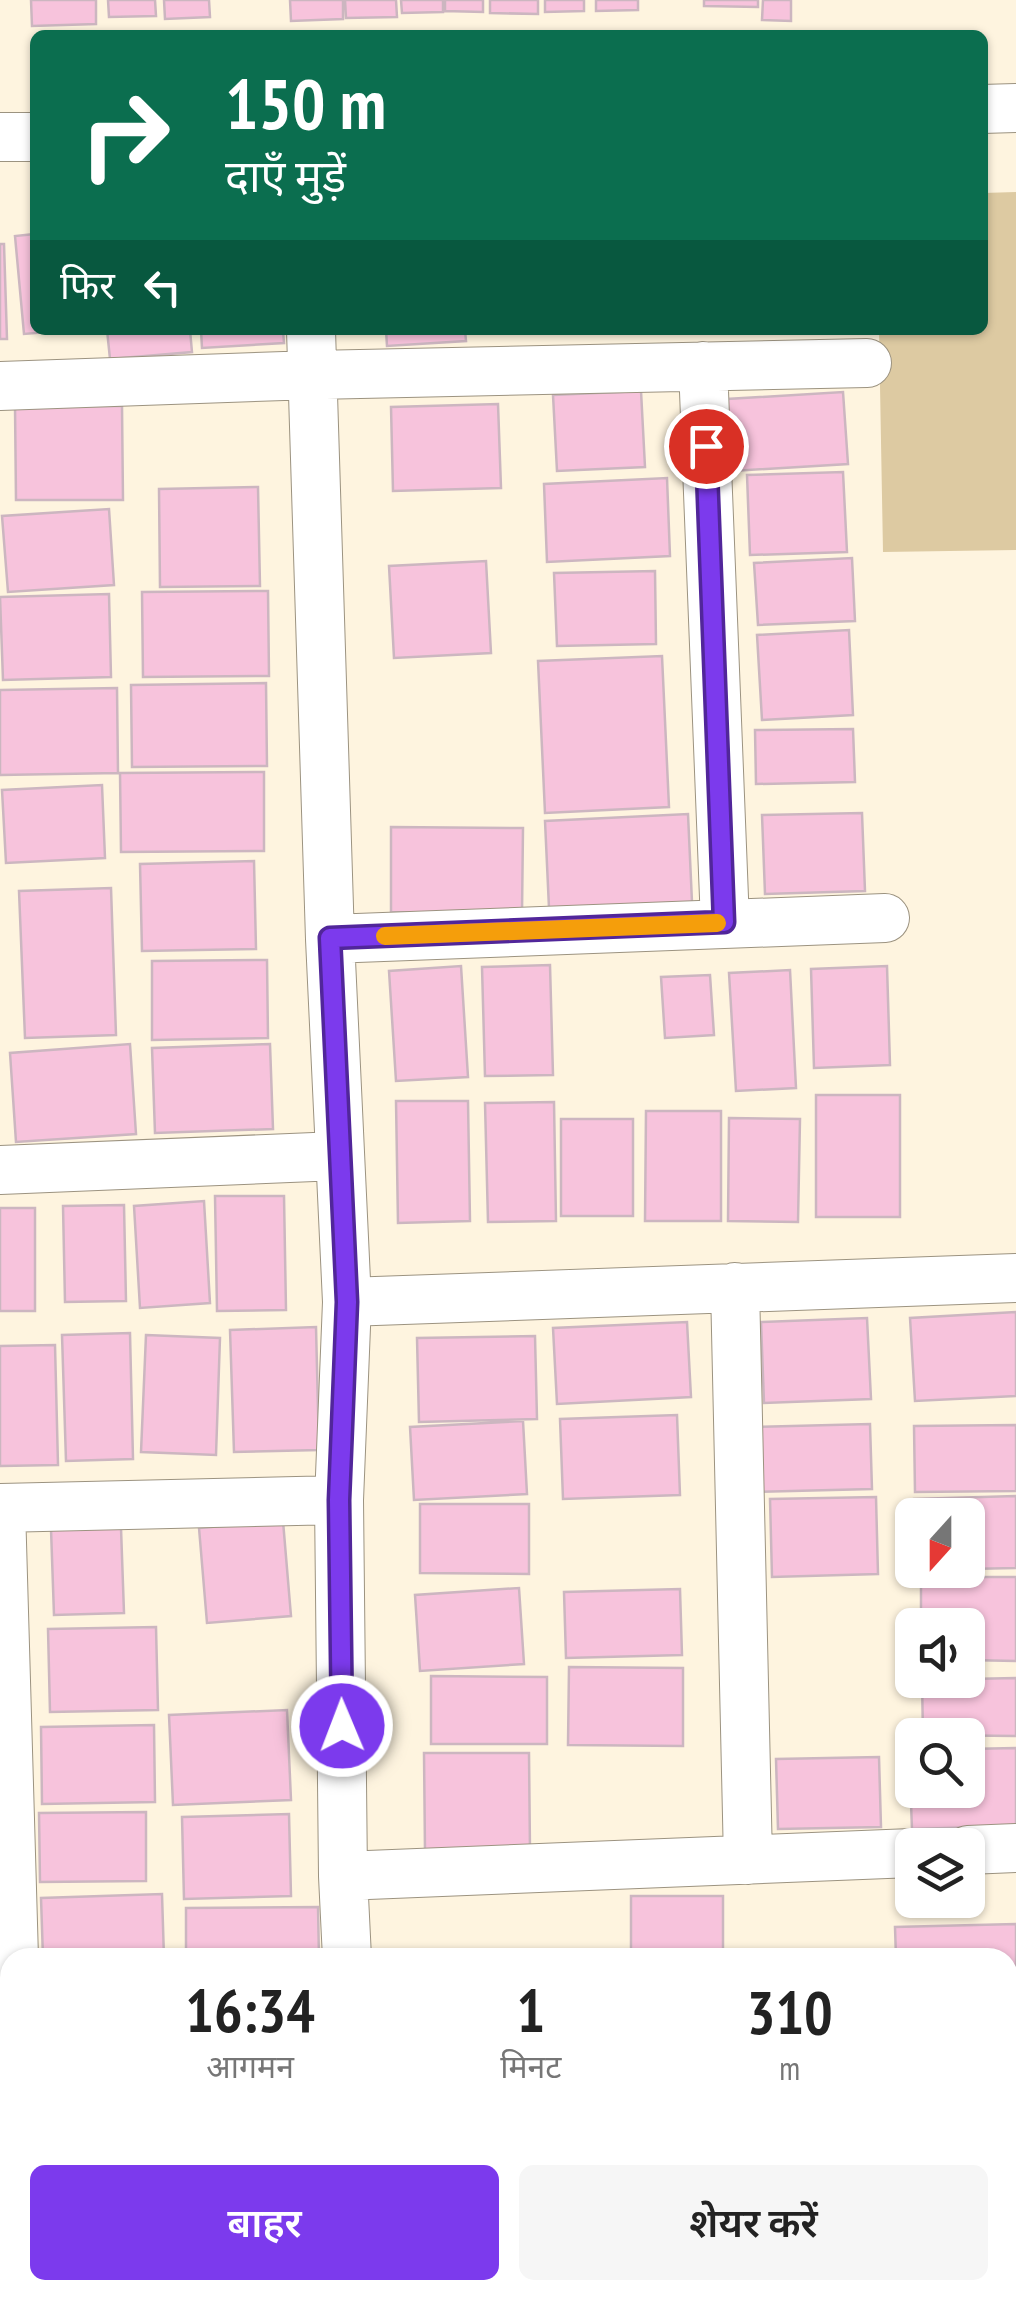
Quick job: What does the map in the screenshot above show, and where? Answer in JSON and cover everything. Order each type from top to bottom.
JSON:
[{"type":"street","points":[[988,109],[1016,108]]},
{"type":"street","points":[[0,137],[30,136]]},
{"type":"street","points":[[312,352],[338,1156],[347,1302],[339,1500],[347,1948]]},
{"type":"street","points":[[0,386],[312,352],[703,366],[867,363]]},
{"type":"street","points":[[703,366],[724,922]]},
{"type":"street","points":[[330,938],[885,918]]},
{"type":"street","points":[[0,1170],[338,1156]]},
{"type":"street","points":[[347,1302],[1016,1278]]},
{"type":"street","points":[[735,1287],[748,1860]]},
{"type":"street","points":[[14,1948],[1,1508],[339,1500]]},
{"type":"street","points":[[985,1849],[1016,1848]]},
{"type":"street","points":[[344,1876],[895,1854]]},
{"type":"shaded area","points":[[1016,192],[1016,550],[883,552],[879,335],[988,335],[988,193]]},
{"type":"building","points":[[31,0],[96,0],[96,24],[32,26]]},
{"type":"building","points":[[108,0],[155,0],[156,16],[109,17]]},
{"type":"building","points":[[164,0],[209,0],[210,17],[165,19]]},
{"type":"building","points":[[290,0],[343,0],[343,19],[291,21]]},
{"type":"building","points":[[345,0],[396,0],[397,17],[346,18]]},
{"type":"building","points":[[401,0],[443,0],[443,12],[402,13]]},
{"type":"building","points":[[445,0],[483,0],[483,12],[445,11]]},
{"type":"building","points":[[490,0],[538,0],[538,14],[490,13]]},
{"type":"building","points":[[545,0],[584,0],[584,11],[545,12]]},
{"type":"building","points":[[596,0],[638,0],[638,10],[596,11]]},
{"type":"building","points":[[704,0],[758,0],[758,7],[704,6]]},
{"type":"building","points":[[763,0],[791,0],[791,21],[762,20]]},
{"type":"building","points":[[30,234],[30,334],[24,334],[15,236]]},
{"type":"building","points":[[0,244],[4,244],[7,339],[0,339]]},
{"type":"building","points":[[108,335],[190,335],[192,352],[110,359]]},
{"type":"building","points":[[201,335],[283,335],[284,343],[202,348]]},
{"type":"building","points":[[386,335],[465,335],[466,341],[387,346]]},
{"type":"building","points":[[641,391],[645,467],[557,471],[553,395]]},
{"type":"building","points":[[843,392],[848,464],[732,471],[727,399]]},
{"type":"building","points":[[498,404],[501,488],[393,491],[391,407]]},
{"type":"building","points":[[15,406],[122,406],[123,500],[16,500]]},
{"type":"building","points":[[843,472],[847,552],[750,555],[747,475]]},
{"type":"building","points":[[667,478],[670,556],[547,562],[544,484]]},
{"type":"building","points":[[258,487],[260,586],[160,587],[159,489]]},
{"type":"building","points":[[109,509],[114,585],[8,592],[2,516]]},
{"type":"building","points":[[852,558],[855,621],[758,625],[754,563]]},
{"type":"building","points":[[486,561],[491,653],[394,658],[389,566]]},
{"type":"building","points":[[655,571],[656,644],[557,646],[554,573]]},
{"type":"building","points":[[268,591],[269,676],[143,677],[142,592]]},
{"type":"building","points":[[109,594],[111,677],[3,680],[0,597]]},
{"type":"building","points":[[849,630],[853,715],[762,720],[757,635]]},
{"type":"building","points":[[662,656],[669,807],[545,813],[538,661]]},
{"type":"building","points":[[266,683],[267,766],[132,767],[131,685]]},
{"type":"building","points":[[117,688],[118,773],[0,775],[0,690]]},
{"type":"building","points":[[853,729],[855,782],[756,784],[755,730]]},
{"type":"building","points":[[264,772],[264,851],[121,852],[120,773]]},
{"type":"building","points":[[102,785],[105,858],[6,863],[2,790]]},
{"type":"building","points":[[862,813],[865,891],[765,894],[762,815]]},
{"type":"building","points":[[688,814],[692,902],[549,908],[545,821]]},
{"type":"building","points":[[391,827],[523,828],[522,913],[391,912]]},
{"type":"building","points":[[254,861],[256,949],[142,951],[140,864]]},
{"type":"building","points":[[111,888],[116,1035],[25,1038],[19,891]]},
{"type":"building","points":[[267,960],[268,1038],[152,1040],[152,961]]},
{"type":"building","points":[[550,965],[553,1075],[485,1076],[482,967]]},
{"type":"building","points":[[461,966],[468,1077],[396,1081],[389,971]]},
{"type":"building","points":[[887,966],[890,1065],[814,1068],[811,969]]},
{"type":"building","points":[[790,970],[796,1088],[736,1091],[729,973]]},
{"type":"building","points":[[710,975],[714,1035],[665,1038],[661,977]]},
{"type":"building","points":[[130,1044],[136,1134],[16,1142],[10,1053]]},
{"type":"building","points":[[270,1044],[273,1129],[155,1133],[152,1048]]},
{"type":"building","points":[[816,1095],[900,1095],[900,1217],[816,1217]]},
{"type":"building","points":[[396,1101],[468,1101],[470,1221],[398,1223]]},
{"type":"building","points":[[554,1102],[556,1221],[488,1222],[485,1103]]},
{"type":"building","points":[[646,1111],[721,1111],[721,1221],[645,1221]]},
{"type":"building","points":[[729,1118],[800,1119],[798,1222],[728,1221]]},
{"type":"building","points":[[561,1119],[633,1119],[633,1216],[561,1216]]},
{"type":"building","points":[[215,1196],[284,1196],[286,1310],[217,1311]]},
{"type":"building","points":[[204,1201],[210,1303],[140,1308],[134,1206]]},
{"type":"building","points":[[124,1205],[126,1301],[65,1302],[63,1206]]},
{"type":"building","points":[[0,1208],[35,1208],[35,1311],[0,1311]]},
{"type":"building","points":[[1016,1312],[1016,1396],[915,1401],[910,1318]]},
{"type":"building","points":[[867,1318],[871,1399],[764,1403],[761,1322]]},
{"type":"building","points":[[687,1322],[691,1397],[557,1404],[553,1328]]},
{"type":"building","points":[[316,1327],[319,1450],[234,1452],[230,1330]]},
{"type":"building","points":[[130,1333],[133,1459],[66,1461],[62,1335]]},
{"type":"building","points":[[146,1335],[220,1338],[216,1455],[141,1452]]},
{"type":"building","points":[[535,1336],[537,1419],[419,1422],[417,1338]]},
{"type":"building","points":[[55,1345],[58,1465],[0,1466],[0,1346]]},
{"type":"building","points":[[677,1415],[680,1495],[563,1499],[560,1419]]},
{"type":"building","points":[[523,1421],[527,1494],[414,1500],[410,1427]]},
{"type":"building","points":[[870,1424],[872,1489],[756,1492],[754,1427]]},
{"type":"building","points":[[1016,1425],[1016,1491],[915,1492],[914,1426]]},
{"type":"building","points":[[1016,1496],[1016,1568],[985,1569],[985,1498],[948,1498]]},
{"type":"building","points":[[876,1497],[878,1574],[772,1577],[770,1499]]},
{"type":"building","points":[[420,1504],[529,1504],[529,1574],[420,1573]]},
{"type":"building","points":[[283,1521],[291,1616],[207,1623],[199,1528]]},
{"type":"building","points":[[121,1528],[124,1613],[54,1615],[51,1529]]},
{"type":"building","points":[[985,1577],[1016,1577],[1016,1661],[985,1660],[985,1608],[921,1608],[921,1588],[985,1588]]},
{"type":"building","points":[[519,1588],[524,1664],[420,1671],[415,1595]]},
{"type":"building","points":[[680,1589],[682,1655],[566,1658],[564,1592]]},
{"type":"building","points":[[156,1627],[158,1710],[50,1712],[48,1629]]},
{"type":"building","points":[[569,1667],[683,1668],[683,1746],[568,1745]]},
{"type":"building","points":[[431,1676],[547,1677],[547,1744],[431,1744]]},
{"type":"building","points":[[1016,1678],[1016,1736],[985,1736],[985,1718],[923,1718],[922,1698],[985,1698],[985,1679]]},
{"type":"building","points":[[287,1710],[291,1800],[173,1805],[169,1715]]},
{"type":"building","points":[[154,1725],[155,1802],[42,1804],[41,1727]]},
{"type":"building","points":[[1016,1748],[1016,1826],[912,1828],[911,1808],[985,1808],[985,1749]]},
{"type":"building","points":[[424,1753],[529,1753],[530,1851],[425,1851]]},
{"type":"building","points":[[879,1757],[881,1827],[778,1829],[776,1759]]},
{"type":"building","points":[[146,1812],[146,1881],[40,1882],[39,1813]]},
{"type":"building","points":[[289,1814],[291,1896],[184,1899],[182,1817]]},
{"type":"building","points":[[162,1894],[164,1948],[43,1948],[41,1898]]},
{"type":"building","points":[[631,1896],[723,1896],[723,1948],[631,1948]]},
{"type":"building","points":[[318,1907],[319,1948],[186,1948],[186,1908]]},
{"type":"building","points":[[1016,1924],[1016,1948],[896,1948],[895,1927]]},
{"type":"slow traffic","points":[[385,936],[717,923]]},
{"type":"route","points":[[342,1726],[339,1500],[347,1302],[330,938],[724,922],[706,446]]}]
